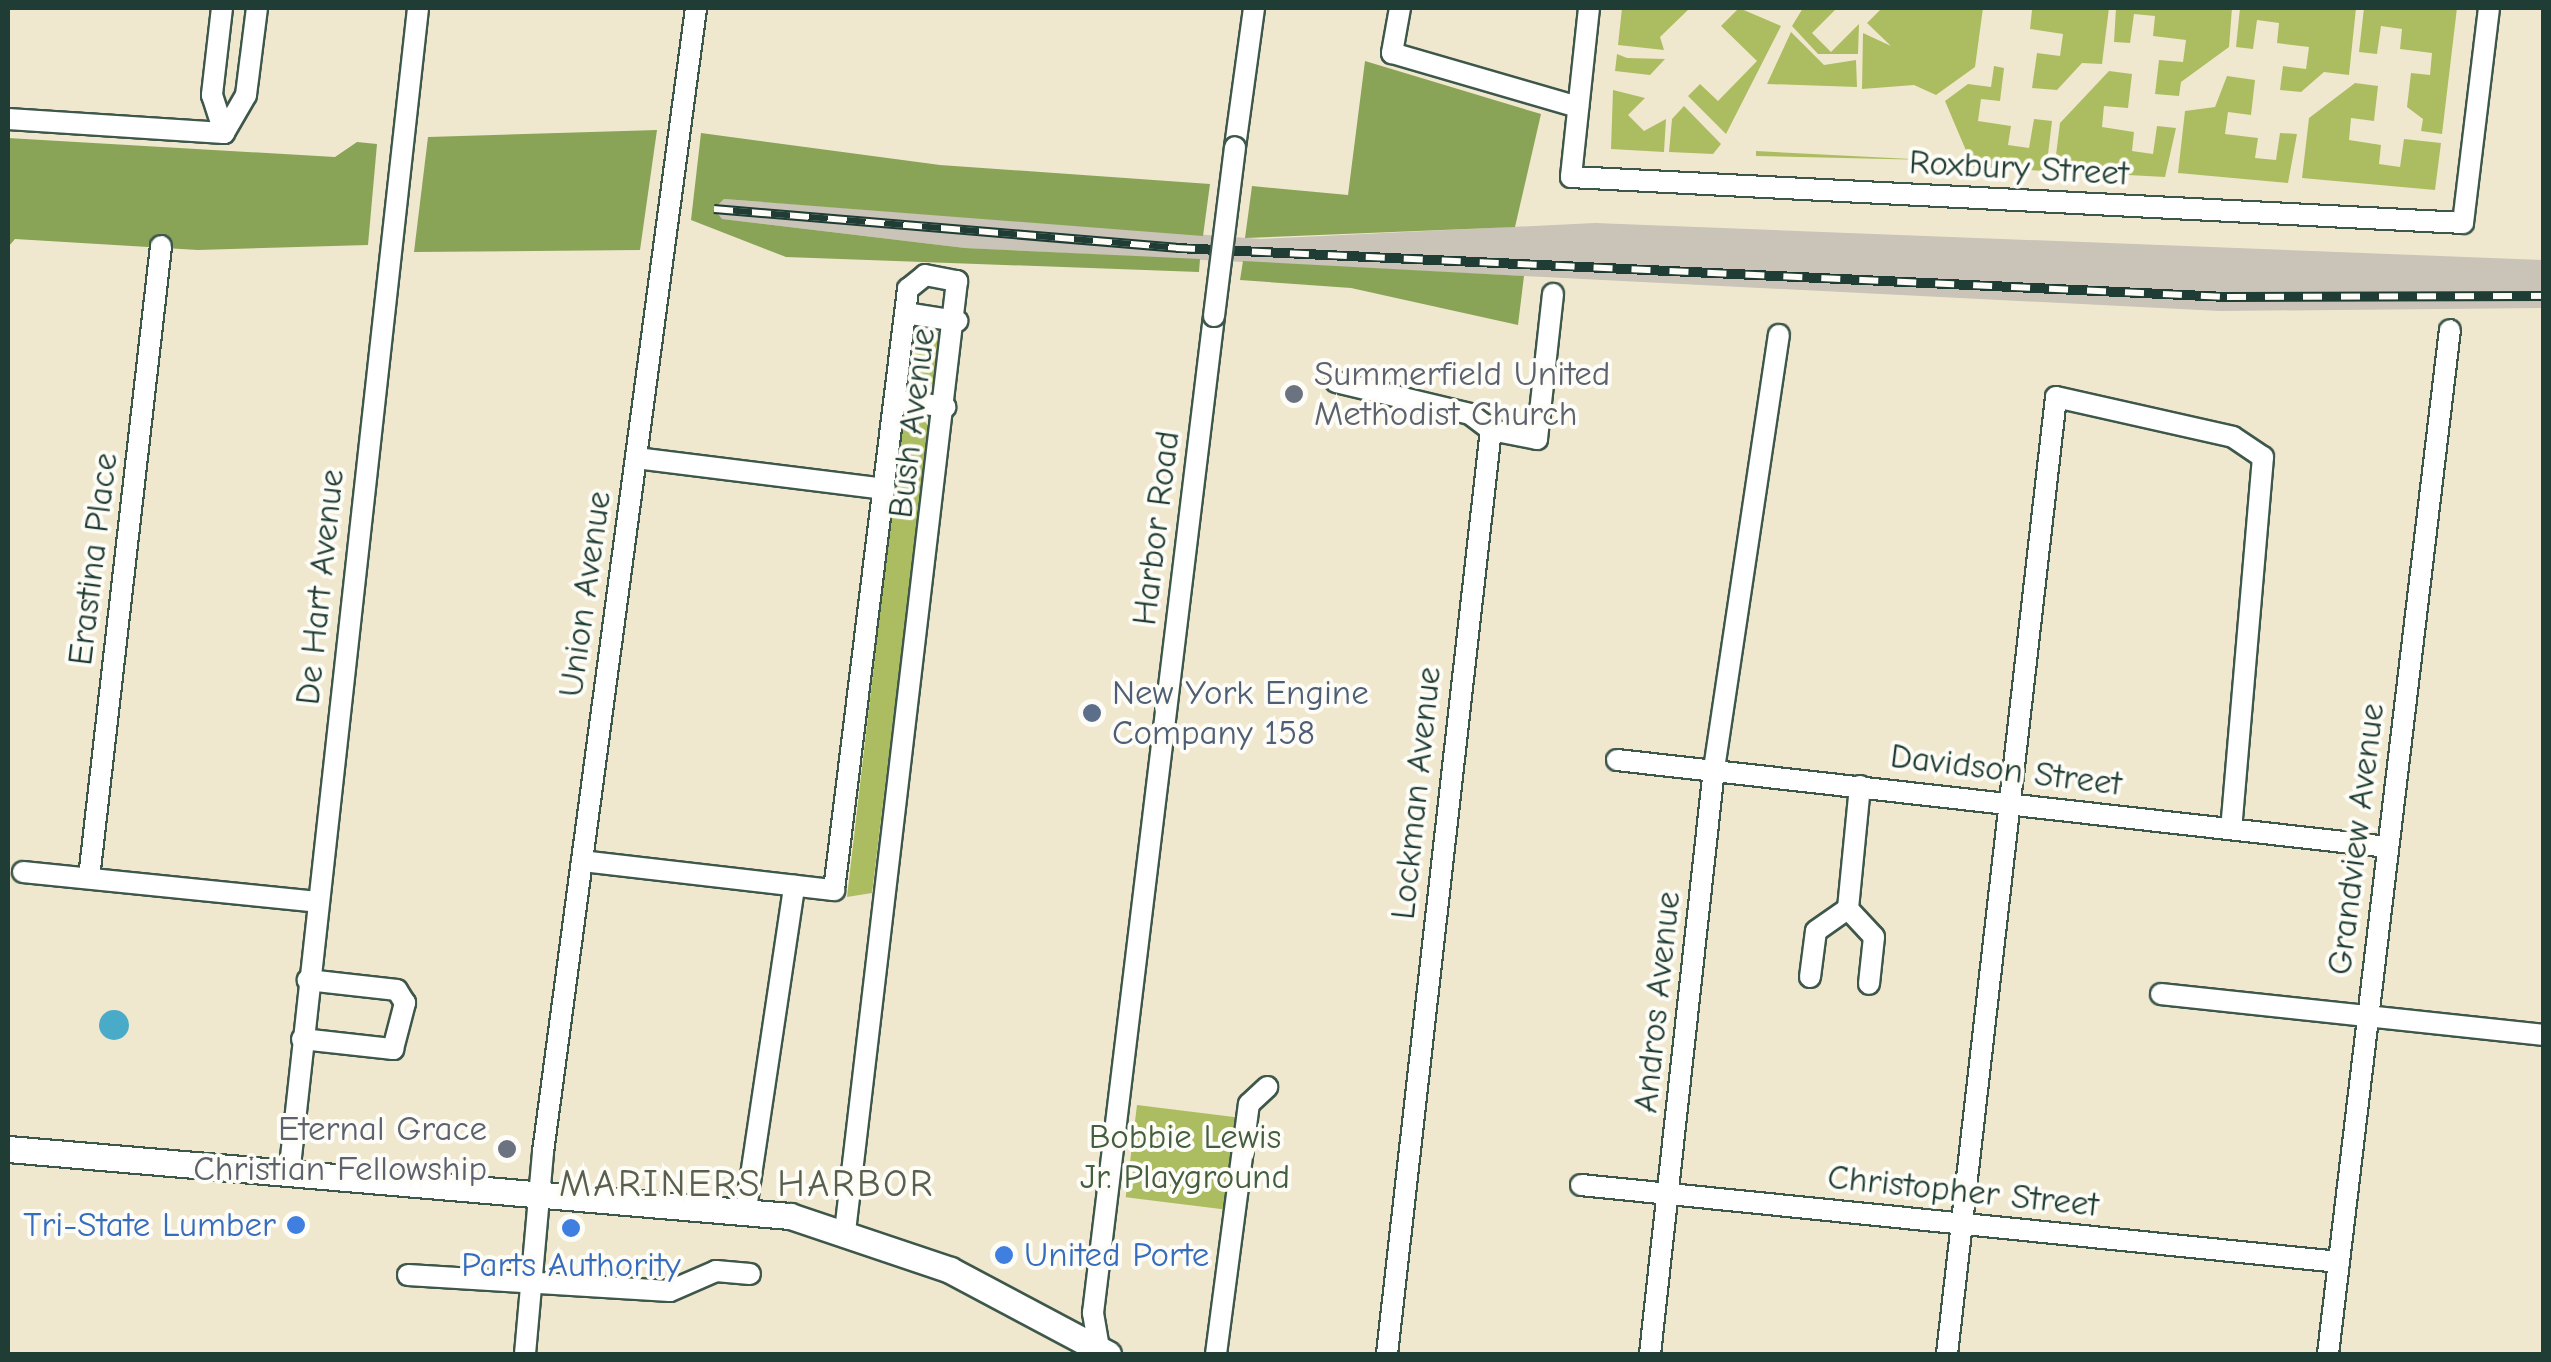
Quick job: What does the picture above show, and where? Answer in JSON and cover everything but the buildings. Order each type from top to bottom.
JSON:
[{"type":"main road","points":[[8,1149],[289,1175],[539,1190],[746,1208],[845,1231],[964,1277],[1102,1352]]},
{"type":"street","points":[[222,8],[212,95],[224,132]]},
{"type":"street","points":[[224,132],[246,95],[257,8]]},
{"type":"street","name":"De Hart Avenue","points":[[289,1175],[418,8]]},
{"type":"street","name":"Union Avenue","points":[[525,1354],[539,1190],[696,8]]},
{"type":"street","name":"Harbor Road","points":[[1102,1352],[1093,1313],[1254,8]]},
{"type":"street","points":[[1400,8],[1392,53],[1578,106],[1589,8]]},
{"type":"street","name":"Roxbury Street","points":[[1578,106],[1571,177],[2464,223],[2489,8]]},
{"type":"street","points":[[8,119],[224,132]]},
{"type":"street","name":"Erastina Place","points":[[89,878],[161,246]]},
{"type":"street","name":"Bush Avenue","points":[[794,886],[834,890],[906,314],[916,278],[943,276],[961,290],[845,1231]]},
{"type":"street","points":[[1336,382],[1470,414],[1492,430],[1536,438],[1553,294]]},
{"type":"street","points":[[906,314],[957,321]]},
{"type":"street","name":"Grandview Avenue","points":[[2328,1354],[2450,330]]},
{"type":"street","name":"Andros Avenue","points":[[1650,1354],[1714,769],[1779,335]]},
{"type":"street","points":[[1947,1354],[2056,397],[2233,437],[2263,458],[2231,828]]},
{"type":"street","points":[[895,400],[946,407]]},
{"type":"street","name":"Lockman Avenue","points":[[1388,1354],[1492,430]]},
{"type":"street","points":[[636,458],[885,489]]},
{"type":"street","name":"Davidson Street","points":[[1616,760],[2388,847]]},
{"type":"street","points":[[1860,786],[1848,908],[1874,937],[1869,984]]},
{"type":"street","points":[[582,861],[794,886],[746,1208]]},
{"type":"street","points":[[23,872],[317,902]]},
{"type":"street","points":[[1810,978],[1816,931],[1848,908]]},
{"type":"street","points":[[302,1039],[394,1048],[405,1003],[397,990],[308,980]]},
{"type":"street","points":[[2162,994],[2544,1035]]},
{"type":"street","points":[[1216,1354],[1249,1104],[1266,1087]]},
{"type":"street","name":"Christopher Street","points":[[1581,1185],[2339,1262]]},
{"type":"street","points":[[408,1274],[670,1291],[716,1271],[750,1274]]},
{"type":"shaded area","points":[[724,199],[1261,239],[1595,223],[2543,260],[2543,308],[2220,311],[965,248],[721,219],[714,209]]},
{"type":"green space","points":[[1622,8],[1690,8],[1660,37],[1664,50],[1618,45]]},
{"type":"green space","points":[[1739,8],[1781,26],[1726,134],[1688,96],[1700,84],[1718,101],[1757,61],[1721,26]]},
{"type":"green space","points":[[1803,8],[1837,8],[1812,33],[1831,52],[1859,24],[1858,54],[1818,54],[1792,26]]},
{"type":"green space","points":[[1882,8],[1983,8],[1975,67],[1936,95],[1914,85],[1862,89],[1863,33],[1891,46],[1867,23]]},
{"type":"green space","points":[[2013,8],[2109,8],[2102,64],[2082,63],[2057,90],[2032,88],[2037,53],[2060,56],[2063,34],[2030,29],[2032,10]]},
{"type":"green space","points":[[2116,8],[2232,8],[2229,47],[2181,82],[2179,96],[2155,94],[2159,60],[2183,62],[2186,40],[2153,36],[2155,16],[2134,14],[2130,43],[2114,42]]},
{"type":"green space","points":[[2240,8],[2356,8],[2349,75],[2324,72],[2301,92],[2280,90],[2283,66],[2306,69],[2309,47],[2277,43],[2279,23],[2257,20],[2253,49],[2236,47]]},
{"type":"green space","points":[[2364,8],[2457,8],[2442,134],[2421,131],[2423,119],[2407,107],[2411,73],[2430,75],[2432,53],[2400,49],[2402,29],[2381,26],[2377,54],[2359,52]]},
{"type":"green space","points":[[1791,32],[1824,65],[1856,60],[1857,87],[1767,84]]},
{"type":"green space","points":[[1617,54],[1665,59],[1650,75],[1615,71]]},
{"type":"green space","points":[[1365,61],[1541,114],[1515,227],[1245,238],[1252,186],[1348,195]]},
{"type":"green space","points":[[1994,66],[2004,68],[2000,101],[1981,99],[1978,121],[2011,126],[2008,145],[2029,148],[2034,119],[2052,121],[2046,171],[1973,167],[1945,101],[1968,84],[1991,87]]},
{"type":"green space","points":[[2109,71],[2132,74],[2128,108],[2104,106],[2102,127],[2134,132],[2132,151],[2153,154],[2157,126],[2176,128],[2165,177],[2054,171],[2060,123]]},
{"type":"green space","points":[[2227,76],[2255,80],[2251,115],[2228,112],[2225,134],[2258,138],[2255,158],[2276,160],[2280,133],[2297,134],[2288,183],[2178,173],[2185,111],[2215,107]]},
{"type":"green space","points":[[2355,83],[2378,86],[2374,121],[2351,118],[2349,140],[2381,145],[2379,164],[2400,167],[2404,139],[2441,143],[2435,190],[2302,178],[2309,118]]},
{"type":"green space","points":[[1613,90],[1645,98],[1628,115],[1644,131],[1666,119],[1664,152],[1611,149]]},
{"type":"green space","points":[[1684,106],[1721,144],[1713,154],[1669,152],[1672,119]]},
{"type":"green space","points":[[657,130],[640,250],[414,252],[428,137]]},
{"type":"green space","points":[[701,133],[940,165],[1210,184],[1203,236],[724,199],[714,209],[722,219],[965,248],[1200,259],[1199,272],[786,257],[691,220]]},
{"type":"green space","points":[[8,138],[335,157],[357,142],[377,144],[368,245],[198,250],[15,239],[8,247]]},
{"type":"green space","points":[[1756,151],[1931,160],[1756,156]]},
{"type":"green space","points":[[1243,261],[1524,276],[1518,325],[1351,288],[1240,280]]},
{"type":"green space","points":[[917,330],[939,332],[934,384],[912,382]]},
{"type":"green space","points":[[920,415],[929,427],[872,893],[847,897],[901,431]]},
{"type":"green space","name":"Bobbie Lewis Jr. Playground","points":[[1137,1105],[1242,1118],[1231,1210],[1126,1197]]},
{"type":"water","points":[[114,1010],[125,1014],[129,1025],[125,1036],[114,1040],[103,1036],[99,1025],[103,1014]]},
{"type":"railway","points":[[714,209],[1176,248],[2227,297],[2544,296]]},
{"type":"place","name":"Summerfield United Methodist Church","points":[[1294,394]]},
{"type":"place","name":"New York Engine Company 158","points":[[1092,713]]},
{"type":"place","name":"Eternal Grace Christian Fellowship","points":[[507,1149]]},
{"type":"place","name":"Tri-State Lumber","points":[[296,1225]]},
{"type":"place","name":"Parts Authority","points":[[571,1228]]},
{"type":"place","name":"United Porte","points":[[1004,1255]]},
{"type":"district","name":"MARINERS HARBOR","points":[[747,1185]]}]
